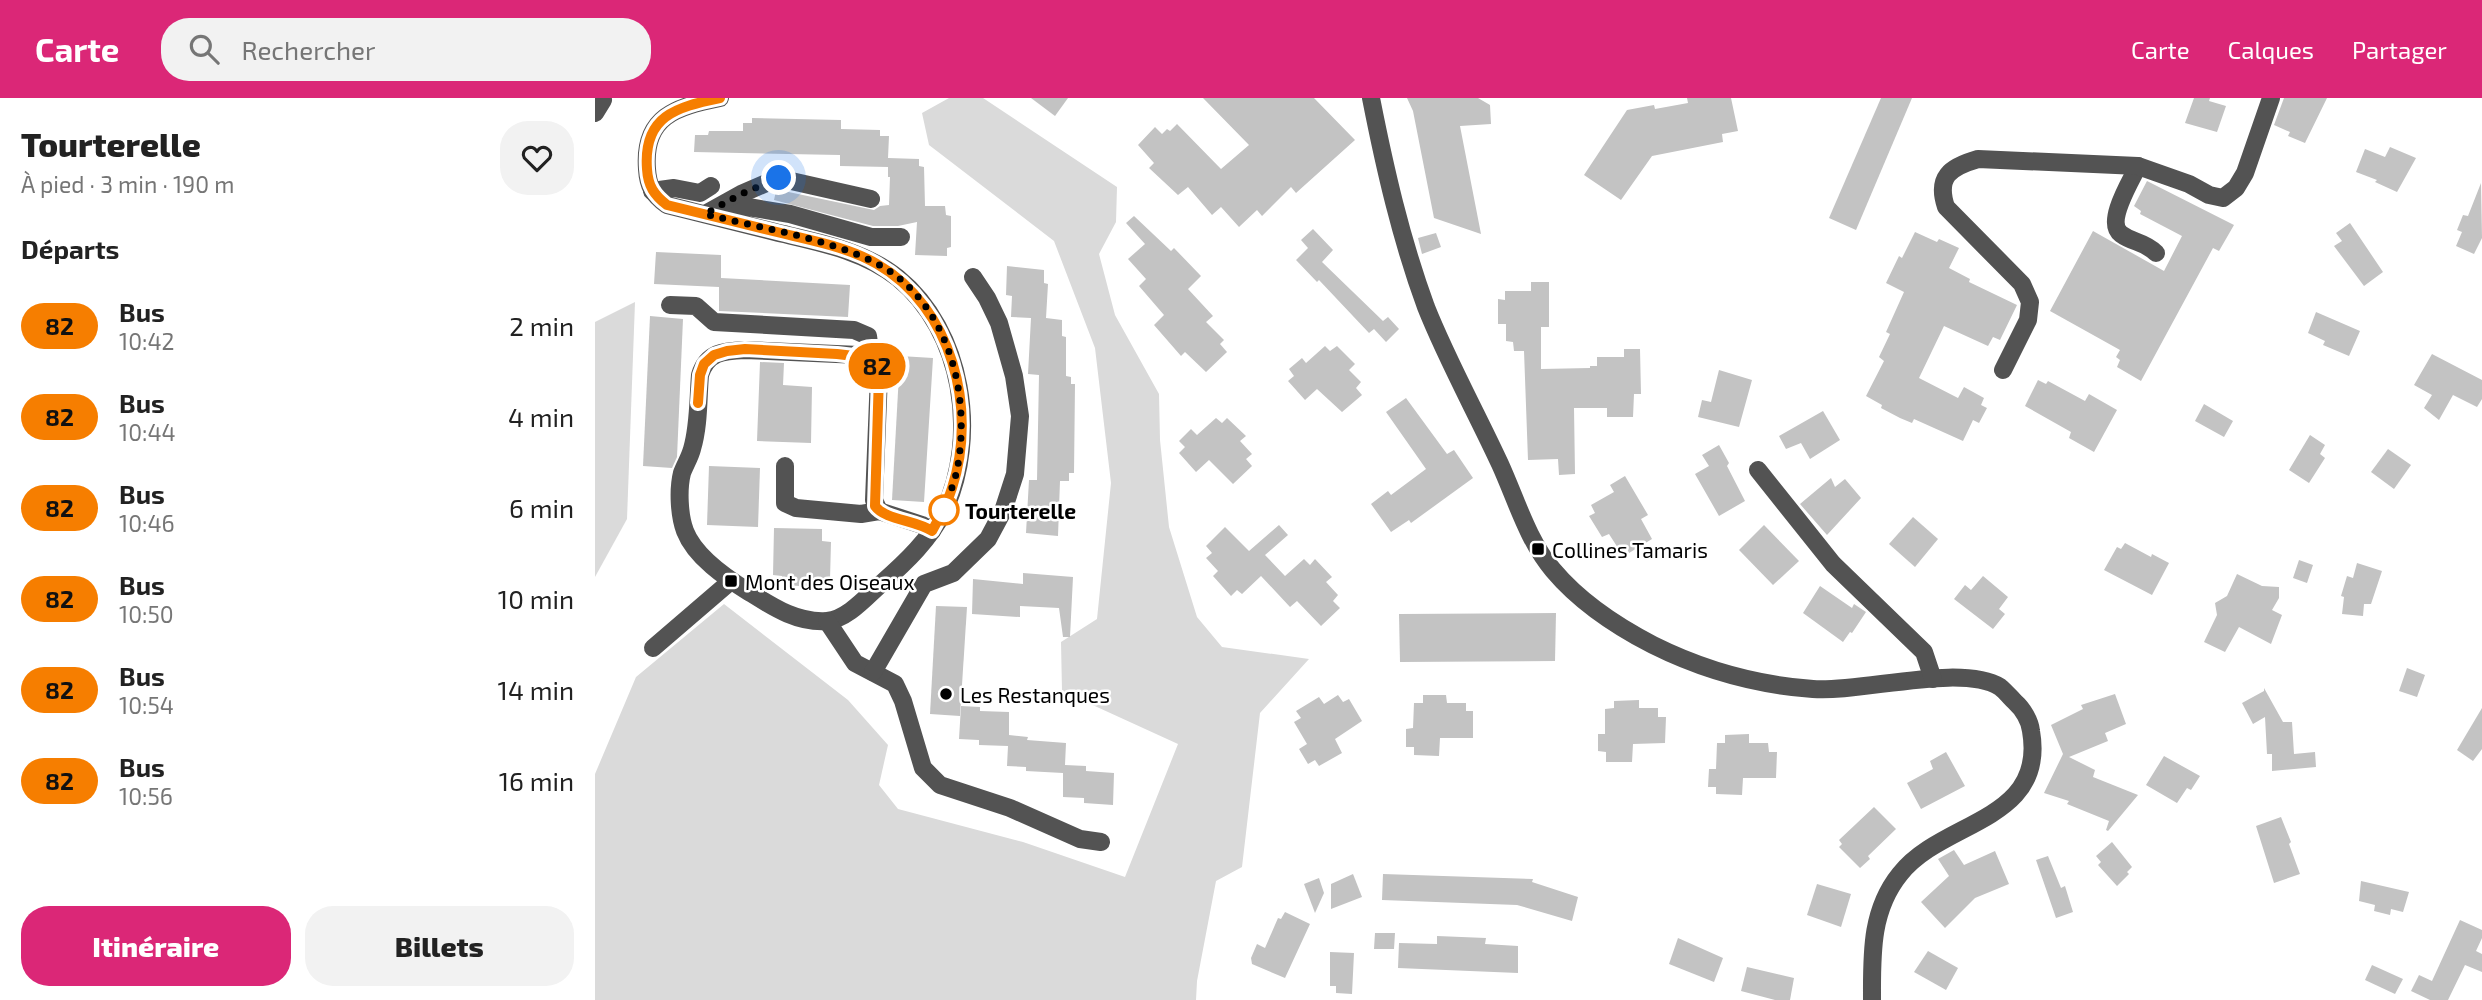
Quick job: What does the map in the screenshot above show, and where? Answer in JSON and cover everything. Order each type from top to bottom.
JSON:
[{"type":"street","points":[[595,113],[602,98]]},
{"type":"street","points":[[720,98],[687,105],[668,116],[655,128],[648,139],[646,154],[648,180],[655,196],[667,205],[817,242],[875,263],[898,278],[928,311],[954,367],[961,406],[957,469],[944,510],[932,531],[897,570],[850,611],[827,621],[796,618],[730,581],[708,561],[685,532],[680,513],[682,475],[692,449],[700,375],[704,364],[714,355],[745,349],[859,355],[871,358]]},
{"type":"street","points":[[1363,98],[1375,120]]},
{"type":"street","points":[[1371,98],[1397,217],[1428,311],[1538,549],[1567,585],[1620,625],[1650,643],[1721,673],[1770,684],[1817,690],[1933,679],[1973,679],[1998,686],[2020,706],[2031,727],[2033,752],[2026,782],[2009,803],[1919,855],[1899,874],[1883,903],[1872,939],[1872,1000]]},
{"type":"street","points":[[2003,370],[2028,320],[2030,302],[2022,284],[1946,207],[1942,193],[1945,178],[1957,165],[1977,159],[2138,166],[2189,184],[2209,195],[2223,198],[2236,188],[2245,173],[2270,98]]},
{"type":"street","points":[[2138,166],[2115,218],[2115,228],[2123,236],[2147,244],[2156,253]]},
{"type":"street","points":[[705,214],[741,194],[779,178],[871,198]]},
{"type":"street","points":[[652,191],[674,188],[700,193],[711,186]]},
{"type":"street","points":[[729,220],[748,207],[790,214],[871,237],[901,237]]},
{"type":"street","points":[[873,672],[924,584],[953,573],[988,539],[1003,511],[1015,474],[1020,416],[1014,376],[999,323],[988,298],[973,276]]},
{"type":"street","points":[[670,305],[696,306],[714,322],[854,330],[867,336],[871,358],[877,365],[879,375],[874,500],[879,511]]},
{"type":"street","points":[[785,466],[785,503],[796,508],[861,514],[879,511],[922,524],[932,531]]},
{"type":"street","points":[[1758,470],[1833,564],[1924,652],[1933,679]]},
{"type":"street","points":[[653,648],[730,581]]},
{"type":"street","points":[[827,621],[855,663],[895,684],[903,701],[923,768],[940,785],[1010,808],[1080,839],[1101,842]]},
{"type":"shaded area","points":[[949,98],[983,98],[1117,187],[1116,222],[1099,254],[1115,315],[1159,394],[1160,440],[1169,527],[1197,617],[1222,647],[1309,659],[1260,713],[1242,867],[1216,881],[1197,981],[1196,1000],[595,1000],[595,774],[636,677],[724,604],[848,700],[888,745],[879,785],[898,809],[1023,842],[1125,877],[1178,744],[1062,691],[1061,642],[1097,619],[1111,483],[1095,348],[1054,241],[929,145],[922,113]]},
{"type":"shaded area","points":[[635,302],[627,519],[595,577],[595,322]]},
{"type":"building","points":[[1031,98],[1068,98],[1055,116]]},
{"type":"building","points":[[1203,98],[1314,98],[1355,140],[1296,193],[1291,187],[1262,216],[1257,210],[1239,227],[1221,207],[1212,215],[1188,187],[1178,195],[1149,168],[1154,163],[1138,145],[1155,127],[1162,134],[1177,124],[1221,169],[1249,145]]},
{"type":"building","points":[[1407,98],[1478,98],[1490,105],[1491,124],[1460,126],[1481,234],[1434,218],[1413,111]]},
{"type":"building","points":[[1687,98],[1731,98],[1738,131],[1722,134],[1723,142],[1652,156],[1621,200],[1584,175],[1627,110],[1654,105],[1655,109],[1688,103]]},
{"type":"building","points":[[1881,98],[1912,98],[1856,230],[1829,218]]},
{"type":"building","points":[[2194,98],[2210,98],[2209,101],[2226,106],[2217,132],[2185,123]]},
{"type":"building","points":[[2284,98],[2327,98],[2305,143],[2288,136],[2290,132],[2274,125]]},
{"type":"building","points":[[752,118],[841,120],[841,129],[880,130],[880,136],[889,136],[888,158],[919,159],[919,166],[924,167],[925,206],[945,206],[946,215],[951,216],[951,247],[947,248],[947,256],[915,255],[917,222],[898,226],[873,226],[774,200],[776,191],[779,190],[874,210],[889,205],[888,167],[840,166],[840,155],[694,152],[695,135],[708,135],[709,131],[743,131],[743,123],[752,123]]},
{"type":"building","points":[[2390,147],[2416,158],[2397,192],[2356,172],[2365,149],[2385,157]]},
{"type":"building","points":[[2147,181],[2234,225],[2219,251],[2213,248],[2141,381],[2117,367],[2120,360],[2116,357],[2120,350],[2050,311],[2093,231],[2164,271],[2182,236],[2140,214],[2141,211],[2134,206]]},
{"type":"building","points":[[2481,183],[2482,238],[2474,254],[2456,246],[2462,232],[2457,230],[2463,215],[2468,216]]},
{"type":"building","points":[[1134,216],[1171,251],[1174,248],[1201,276],[1188,289],[1213,316],[1206,322],[1224,340],[1220,344],[1227,352],[1206,372],[1185,352],[1181,356],[1154,325],[1164,315],[1139,286],[1146,279],[1128,259],[1145,244],[1126,223]]},
{"type":"building","points":[[2350,223],[2383,272],[2364,286],[2334,246],[2342,241],[2336,233]]},
{"type":"building","points":[[1313,229],[1333,250],[1322,262],[1383,321],[1388,317],[1399,329],[1386,342],[1374,329],[1369,333],[1319,280],[1317,282],[1296,260],[1308,248],[1301,240]]},
{"type":"building","points":[[1915,232],[1959,248],[1949,268],[1970,279],[1969,282],[2017,305],[2000,340],[1993,337],[1988,346],[1944,326],[1919,378],[1958,398],[1964,387],[1984,398],[1981,405],[1987,408],[1979,423],[1973,420],[1963,441],[1914,419],[1912,423],[1900,418],[1866,396],[1884,361],[1879,357],[1890,334],[1886,332],[1904,292],[1886,283]]},
{"type":"building","points":[[1436,233],[1441,247],[1422,254],[1418,238]]},
{"type":"building","points":[[656,252],[721,255],[721,278],[850,285],[848,317],[719,311],[719,287],[654,284]]},
{"type":"building","points":[[1007,266],[1044,270],[1044,283],[1048,284],[1046,318],[1062,320],[1062,336],[1066,337],[1066,376],[1071,377],[1071,384],[1075,384],[1074,473],[1069,473],[1069,481],[1060,481],[1058,536],[1026,533],[1029,480],[1037,480],[1039,375],[1028,374],[1031,318],[1011,317],[1012,296],[1006,295]]},
{"type":"building","points":[[1531,282],[1549,282],[1549,327],[1541,327],[1541,369],[1590,368],[1597,366],[1597,357],[1624,357],[1624,349],[1640,349],[1641,394],[1634,394],[1633,417],[1607,417],[1607,408],[1574,408],[1575,474],[1559,475],[1558,459],[1528,460],[1524,351],[1514,351],[1513,342],[1506,341],[1506,324],[1498,324],[1498,299],[1505,300],[1505,291],[1531,291]]},
{"type":"building","points":[[2316,312],[2360,331],[2349,356],[2323,345],[2325,341],[2308,333]]},
{"type":"building","points":[[650,316],[683,319],[677,457],[672,468],[643,466]]},
{"type":"building","points":[[1325,346],[1330,351],[1337,346],[1355,364],[1349,370],[1361,382],[1356,388],[1362,395],[1342,412],[1317,389],[1305,400],[1288,381],[1294,376],[1289,369],[1302,358],[1306,363]]},
{"type":"building","points":[[2432,354],[2482,380],[2482,399],[2477,407],[2453,395],[2439,420],[2424,408],[2432,395],[2414,385]]},
{"type":"building","points":[[900,356],[933,358],[924,502],[892,500]]},
{"type":"building","points":[[760,362],[784,363],[783,385],[812,387],[811,443],[757,441]]},
{"type":"building","points":[[1719,370],[1752,380],[1739,427],[1698,417],[1702,400],[1711,402]]},
{"type":"building","points":[[2038,380],[2046,384],[2048,381],[2085,401],[2089,394],[2117,410],[2094,452],[2069,438],[2071,432],[2025,406]]},
{"type":"building","points":[[1406,398],[1447,454],[1454,450],[1473,478],[1411,523],[1409,520],[1391,532],[1371,504],[1388,491],[1391,495],[1426,469],[1386,412]]},
{"type":"building","points":[[2204,404],[2233,421],[2224,437],[2195,421]]},
{"type":"building","points":[[1823,411],[1840,440],[1810,459],[1801,443],[1786,449],[1779,436]]},
{"type":"building","points":[[1216,418],[1222,423],[1227,418],[1246,436],[1240,441],[1252,454],[1246,459],[1252,466],[1233,484],[1209,460],[1196,472],[1179,453],[1185,447],[1179,441],[1191,429],[1197,435]]},
{"type":"building","points":[[2310,435],[2325,445],[2320,454],[2325,458],[2309,483],[2289,470]]},
{"type":"building","points":[[1719,445],[1745,501],[1719,516],[1695,474],[1709,466],[1702,455]]},
{"type":"building","points":[[2388,449],[2411,465],[2394,489],[2371,472]]},
{"type":"building","points":[[709,466],[760,468],[758,527],[707,525]]},
{"type":"building","points":[[1625,476],[1648,515],[1641,519],[1652,539],[1629,553],[1625,545],[1618,548],[1609,534],[1602,537],[1589,516],[1595,513],[1591,505],[1614,492],[1610,485]]},
{"type":"building","points":[[1831,478],[1835,487],[1845,479],[1861,498],[1827,535],[1800,504]]},
{"type":"building","points":[[1913,517],[1938,539],[1915,567],[1889,544]]},
{"type":"building","points":[[1279,525],[1288,535],[1265,555],[1285,576],[1304,559],[1310,565],[1315,559],[1332,577],[1326,582],[1338,595],[1333,601],[1340,608],[1321,626],[1297,601],[1290,607],[1261,576],[1242,594],[1237,590],[1231,596],[1213,576],[1218,571],[1206,558],[1212,553],[1206,546],[1225,527],[1249,551]]},
{"type":"building","points":[[1764,525],[1799,561],[1773,585],[1739,550]]},
{"type":"building","points":[[774,528],[822,529],[822,541],[831,542],[830,579],[820,578],[819,587],[782,585],[782,576],[773,575]]},
{"type":"building","points":[[2125,543],[2169,563],[2152,595],[2104,570],[2117,547],[2121,549]]},
{"type":"building","points":[[2299,560],[2313,565],[2307,583],[2293,578]]},
{"type":"building","points":[[2357,563],[2382,571],[2371,604],[2364,604],[2363,616],[2342,614],[2344,597],[2341,596],[2347,576],[2353,578]]},
{"type":"building","points":[[1023,573],[1073,577],[1070,637],[1063,637],[1059,608],[1020,606],[1020,617],[972,614],[973,579],[1023,584]]},
{"type":"building","points":[[2237,574],[2262,586],[2279,587],[2279,598],[2272,610],[2282,615],[2271,644],[2239,627],[2225,652],[2204,642],[2217,615],[2215,603],[2227,596]]},
{"type":"building","points":[[1983,576],[2008,597],[1999,609],[2005,614],[1993,629],[1954,599],[1965,585],[1971,590]]},
{"type":"building","points":[[1820,586],[1852,608],[1854,604],[1866,612],[1843,642],[1803,613]]},
{"type":"building","points":[[936,606],[967,607],[960,716],[930,714]]},
{"type":"building","points":[[1556,613],[1555,661],[1400,662],[1399,614]]},
{"type":"building","points":[[2407,668],[2425,675],[2417,697],[2399,691]]},
{"type":"building","points":[[2264,688],[2283,722],[2292,722],[2294,754],[2315,752],[2316,767],[2272,771],[2272,754],[2267,754],[2265,717],[2253,724],[2242,703],[2264,691]]},
{"type":"building","points":[[2115,694],[2126,724],[2105,733],[2108,741],[2069,757],[2095,770],[2093,777],[2138,795],[2108,831],[2109,821],[2067,804],[2069,801],[2044,793],[2063,754],[2051,725],[2083,709],[2081,705]]},
{"type":"building","points":[[1338,695],[1343,702],[1349,699],[1362,721],[1335,739],[1342,753],[1319,766],[1315,760],[1308,764],[1299,749],[1307,744],[1294,722],[1301,718],[1296,711],[1319,697],[1324,704]]},
{"type":"building","points":[[1423,695],[1446,695],[1447,703],[1466,703],[1466,711],[1473,711],[1473,738],[1440,738],[1439,756],[1414,755],[1414,747],[1406,747],[1406,729],[1413,728],[1414,703],[1423,703]]},
{"type":"building","points":[[1639,700],[1639,708],[1658,708],[1658,717],[1666,717],[1665,743],[1633,744],[1632,762],[1606,762],[1606,752],[1598,751],[1598,734],[1605,734],[1605,709],[1614,708],[1614,701]]},
{"type":"building","points":[[961,706],[980,707],[980,711],[1009,712],[1009,735],[1028,737],[1027,740],[1066,743],[1065,765],[1086,766],[1086,771],[1114,773],[1113,805],[1084,803],[1084,798],[1063,797],[1063,773],[1026,771],[1026,767],[1007,766],[1008,746],[979,745],[979,740],[959,739]]},
{"type":"building","points":[[2482,708],[2482,749],[2473,761],[2457,750]]},
{"type":"building","points":[[1749,734],[1749,743],[1768,743],[1769,752],[1777,752],[1776,778],[1743,778],[1742,795],[1716,794],[1716,787],[1708,787],[1709,769],[1716,769],[1717,743],[1725,743],[1725,735]]},
{"type":"building","points":[[1946,752],[1965,786],[1921,809],[1907,783],[1933,769],[1930,761]]},
{"type":"building","points":[[2164,756],[2200,776],[2191,790],[2187,788],[2177,803],[2146,785]]},
{"type":"building","points":[[1874,807],[1896,829],[1868,856],[1870,859],[1860,868],[1839,847],[1842,844],[1839,840]]},
{"type":"building","points":[[2281,817],[2300,874],[2274,883],[2256,826]]},
{"type":"building","points":[[2112,842],[2132,867],[2117,886],[2098,865],[2101,862],[2096,856]]},
{"type":"building","points":[[1954,850],[1964,865],[1995,851],[2009,884],[1975,898],[1945,928],[1921,902],[1949,876],[1938,859]]},
{"type":"building","points":[[2048,856],[2061,888],[2065,886],[2073,912],[2056,918],[2036,860]]},
{"type":"building","points":[[1353,874],[1362,897],[1331,909],[1331,884]]},
{"type":"building","points":[[1383,874],[1533,879],[1532,882],[1578,897],[1572,921],[1517,905],[1382,900]]},
{"type":"building","points":[[1319,878],[1324,893],[1315,913],[1304,884]]},
{"type":"building","points":[[2361,881],[2409,892],[2403,912],[2391,909],[2390,915],[2374,911],[2375,905],[2359,901]]},
{"type":"building","points":[[1817,884],[1851,894],[1841,927],[1807,915]]},
{"type":"building","points":[[1285,912],[1310,924],[1285,978],[1252,964],[1251,958],[1257,944],[1265,948],[1278,918],[1281,919]]},
{"type":"building","points":[[2460,920],[2482,930],[2482,938],[2476,951],[2482,954],[2482,972],[2465,965],[2448,1000],[2430,1000],[2411,991],[2419,975],[2432,981]]},
{"type":"building","points":[[1375,933],[1395,933],[1394,949],[1374,949]]},
{"type":"building","points":[[1437,936],[1486,938],[1485,944],[1518,946],[1518,973],[1398,968],[1399,943],[1437,944]]},
{"type":"building","points":[[1678,938],[1723,958],[1714,982],[1669,964]]},
{"type":"building","points":[[1928,951],[1958,968],[1946,990],[1914,972]]},
{"type":"building","points":[[1330,952],[1354,953],[1352,994],[1336,993],[1336,986],[1330,986]]},
{"type":"building","points":[[2372,965],[2403,979],[2395,994],[2365,980]]},
{"type":"building","points":[[1747,967],[1794,978],[1790,1000],[1775,1000],[1741,991]]},
{"type":"bus line","name":"82","points":[[698,403],[700,375],[704,364],[714,355],[727,351],[745,349],[859,355],[871,358],[877,365],[879,375],[875,506],[884,514],[922,524],[932,531],[944,510],[957,469],[961,427],[959,386],[940,332],[915,295],[898,278],[875,263],[846,251],[667,205],[655,196],[648,180],[646,154],[648,139],[655,128],[668,116],[687,105],[720,98]]},
{"type":"place","name":"Tourterelle","points":[[944,510]]},
{"type":"place","name":"Collines Tamaris","points":[[1538,549]]},
{"type":"place","name":"Mont des Oiseaux","points":[[731,581]]},
{"type":"place","name":"Les Restanques","points":[[946,694]]},
{"type":"route","points":[[779,178],[741,194],[705,214],[817,242],[875,263],[898,278],[928,311],[954,367],[961,406],[957,469],[944,510]]}]
